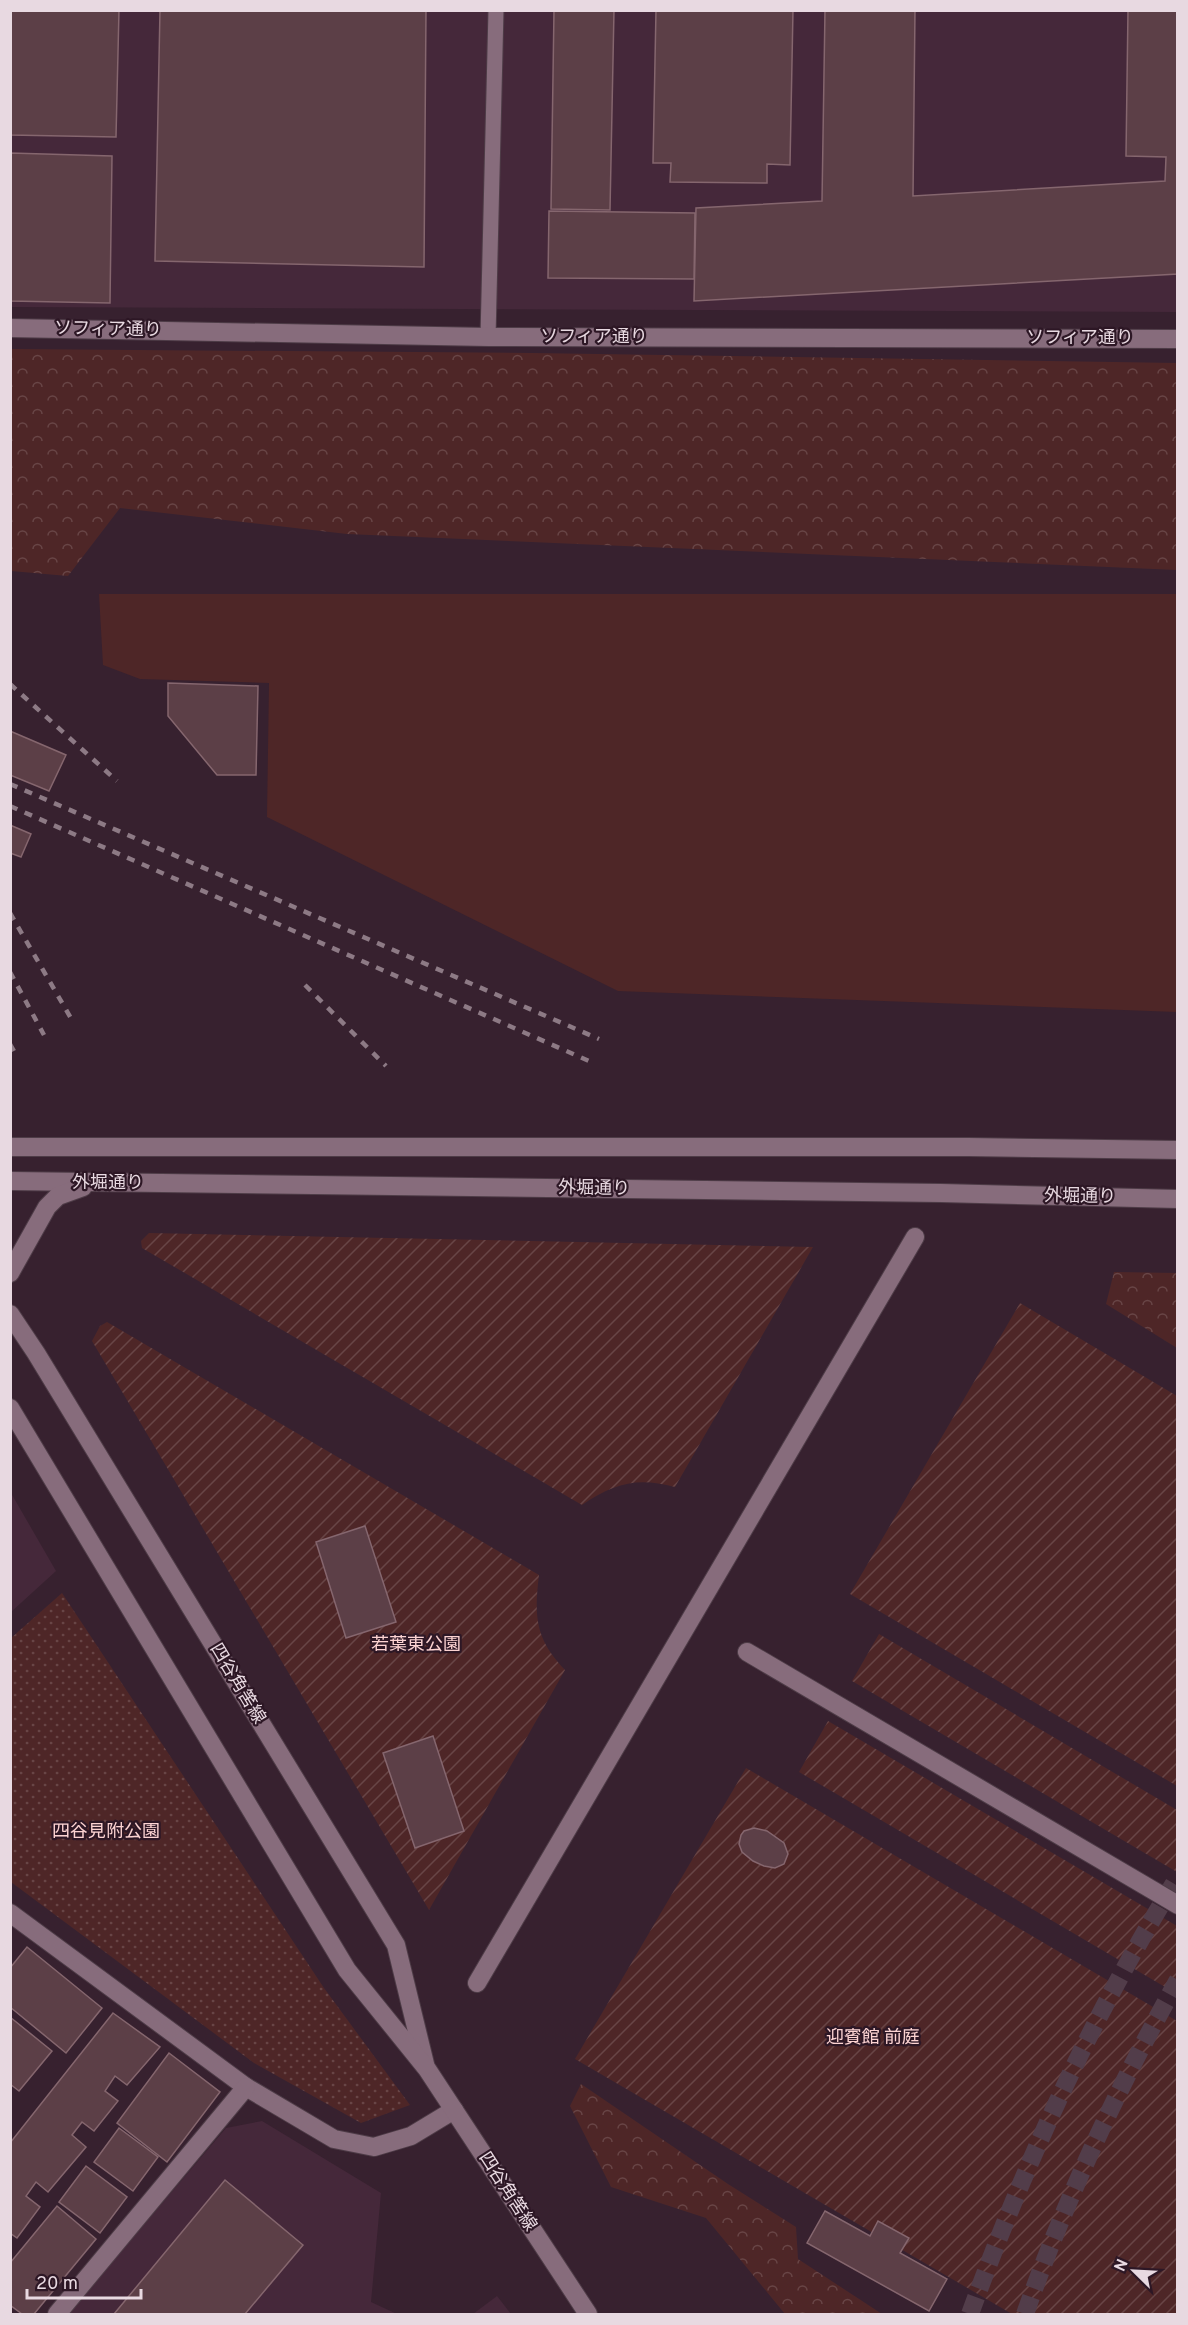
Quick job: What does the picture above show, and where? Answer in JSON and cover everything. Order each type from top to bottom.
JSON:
[{"type":"main road","name":"ソフィア通り","points":[[10,328],[488,337],[1178,339]]},
{"type":"main road","name":"外堀通り","points":[[10,1147],[968,1147],[1178,1150]]},
{"type":"main road","points":[[10,1162],[35,1147]]},
{"type":"main road","name":"外堀通り","points":[[10,1181],[941,1193],[1178,1199]]},
{"type":"main road","points":[[10,1273],[47,1207],[58,1196],[93,1183]]},
{"type":"main road","points":[[477,1983],[915,1237]]},
{"type":"main road","points":[[10,1300],[13,1318]]},
{"type":"main road","name":"四谷角筈線","points":[[13,1318],[43,1363],[396,1945],[427,2069]]},
{"type":"main road","name":"四谷角筈線","points":[[10,1408],[347,1970],[427,2069],[588,2314]]},
{"type":"main road","points":[[747,1653],[1178,1905]]},
{"type":"main road","points":[[10,1913],[246,2087],[334,2139],[374,2147],[411,2136],[453,2110]]},
{"type":"main road","points":[[57,2314],[246,2087]]},
{"type":"lane","points":[[488,337],[496,10]]},
{"type":"shaded area","points":[[11,11],[1177,11],[1177,312],[11,307]]},
{"type":"shaded area","points":[[11,1493],[56,1571],[10,1612]]},
{"type":"shaded area","points":[[262,2121],[381,2193],[371,2302],[397,2314],[68,2314],[226,2128]]},
{"type":"shaded area","points":[[497,2296],[511,2314],[473,2314]]},
{"type":"green space","points":[[11,349],[531,353],[1177,363],[1177,570],[347,534],[120,508],[68,576],[11,571]]},
{"type":"green space","points":[[99,594],[1177,594],[1177,1012],[618,991],[267,817],[269,683],[140,679],[103,665]]},
{"type":"green space","points":[[149,1233],[813,1247],[675,1487],[649,1482],[627,1484],[605,1492],[582,1505],[142,1248],[141,1241]]},
{"type":"green space","points":[[1114,1272],[1177,1273],[1177,1348],[1106,1304]]},
{"type":"green space","points":[[1020,1303],[1177,1396],[1177,1786],[850,1594]]},
{"type":"green space","name":"若葉東公園","points":[[107,1322],[539,1575],[537,1615],[542,1637],[555,1659],[565,1670],[429,1910],[92,1341],[100,1326]]},
{"type":"green space","name":"四谷見附公園","points":[[62,1593],[324,1988],[410,2105],[361,2123],[254,2063],[11,1882],[11,1638]]},
{"type":"green space","points":[[879,1634],[1177,1810],[1177,1872],[852,1681]]},
{"type":"green space","points":[[828,1721],[1177,1926],[1177,1994],[799,1772]]},
{"type":"green space","name":"迎賓館 前庭","points":[[746,1768],[1177,2021],[1177,2314],[1012,2314],[575,2059]]},
{"type":"green space","points":[[581,2084],[728,2184],[796,2227],[798,2259],[882,2314],[785,2314],[706,2218],[611,2187],[570,2106]]},
{"type":"building","points":[[10,10],[119,10],[116,137],[10,135]]},
{"type":"building","points":[[160,10],[426,10],[424,267],[155,261]]},
{"type":"building","points":[[554,10],[614,10],[610,210],[551,209]]},
{"type":"building","points":[[656,10],[793,10],[790,165],[767,164],[767,183],[670,182],[671,163],[653,163]]},
{"type":"building","points":[[825,10],[915,10],[913,196],[1165,181],[1166,157],[1126,156],[1128,10],[1178,10],[1178,274],[694,301],[696,208],[822,201]]},
{"type":"building","points":[[10,153],[112,156],[110,303],[10,301]]},
{"type":"building","points":[[549,211],[695,213],[694,279],[548,278]]},
{"type":"building","points":[[168,683],[258,686],[256,775],[217,775],[168,716]]},
{"type":"building","points":[[10,731],[66,755],[49,791],[10,775]]},
{"type":"building","points":[[10,825],[31,834],[21,857],[10,853]]},
{"type":"building","points":[[365,1526],[396,1622],[346,1638],[316,1542]]},
{"type":"building","points":[[433,1736],[464,1831],[415,1848],[383,1753]]},
{"type":"building","points":[[754,1828],[767,1831],[784,1843],[788,1854],[784,1864],[775,1868],[764,1866],[742,1852],[739,1844],[741,1835],[744,1831]]},
{"type":"building","points":[[27,1947],[102,2008],[66,2053],[10,2007],[10,1968]]},
{"type":"building","points":[[113,2013],[160,2047],[127,2085],[115,2076],[105,2091],[118,2101],[94,2131],[82,2122],[72,2135],[86,2147],[48,2192],[36,2182],[26,2196],[40,2207],[17,2238],[10,2233],[10,2143]]},
{"type":"building","points":[[10,2017],[52,2051],[19,2091],[10,2084]]},
{"type":"building","points":[[169,2053],[220,2092],[167,2162],[117,2123]]},
{"type":"building","points":[[119,2128],[158,2157],[133,2191],[94,2162]]},
{"type":"building","points":[[86,2166],[127,2197],[100,2233],[59,2202]]},
{"type":"building","points":[[225,2180],[303,2245],[245,2314],[114,2314]]},
{"type":"building","points":[[57,2206],[96,2239],[34,2314],[22,2314],[10,2305],[10,2263]]},
{"type":"building","points":[[825,2211],[870,2236],[878,2221],[909,2238],[900,2253],[947,2279],[929,2311],[807,2243]]},
{"type":"tunnel","points":[[970,2314],[1014,2201],[1063,2090],[1117,1982],[1178,1877]]},
{"type":"tunnel","points":[[1025,2314],[1094,2144],[1178,1980]]},
{"type":"railway","points":[[10,684],[117,781]]},
{"type":"railway","points":[[10,784],[599,1039]]},
{"type":"railway","points":[[10,806],[589,1061]]},
{"type":"railway","points":[[10,913],[72,1020]]},
{"type":"railway","points":[[10,972],[44,1035]]},
{"type":"railway","points":[[305,985],[386,1066]]},
{"type":"railway","points":[[10,1044],[15,1053]]}]
